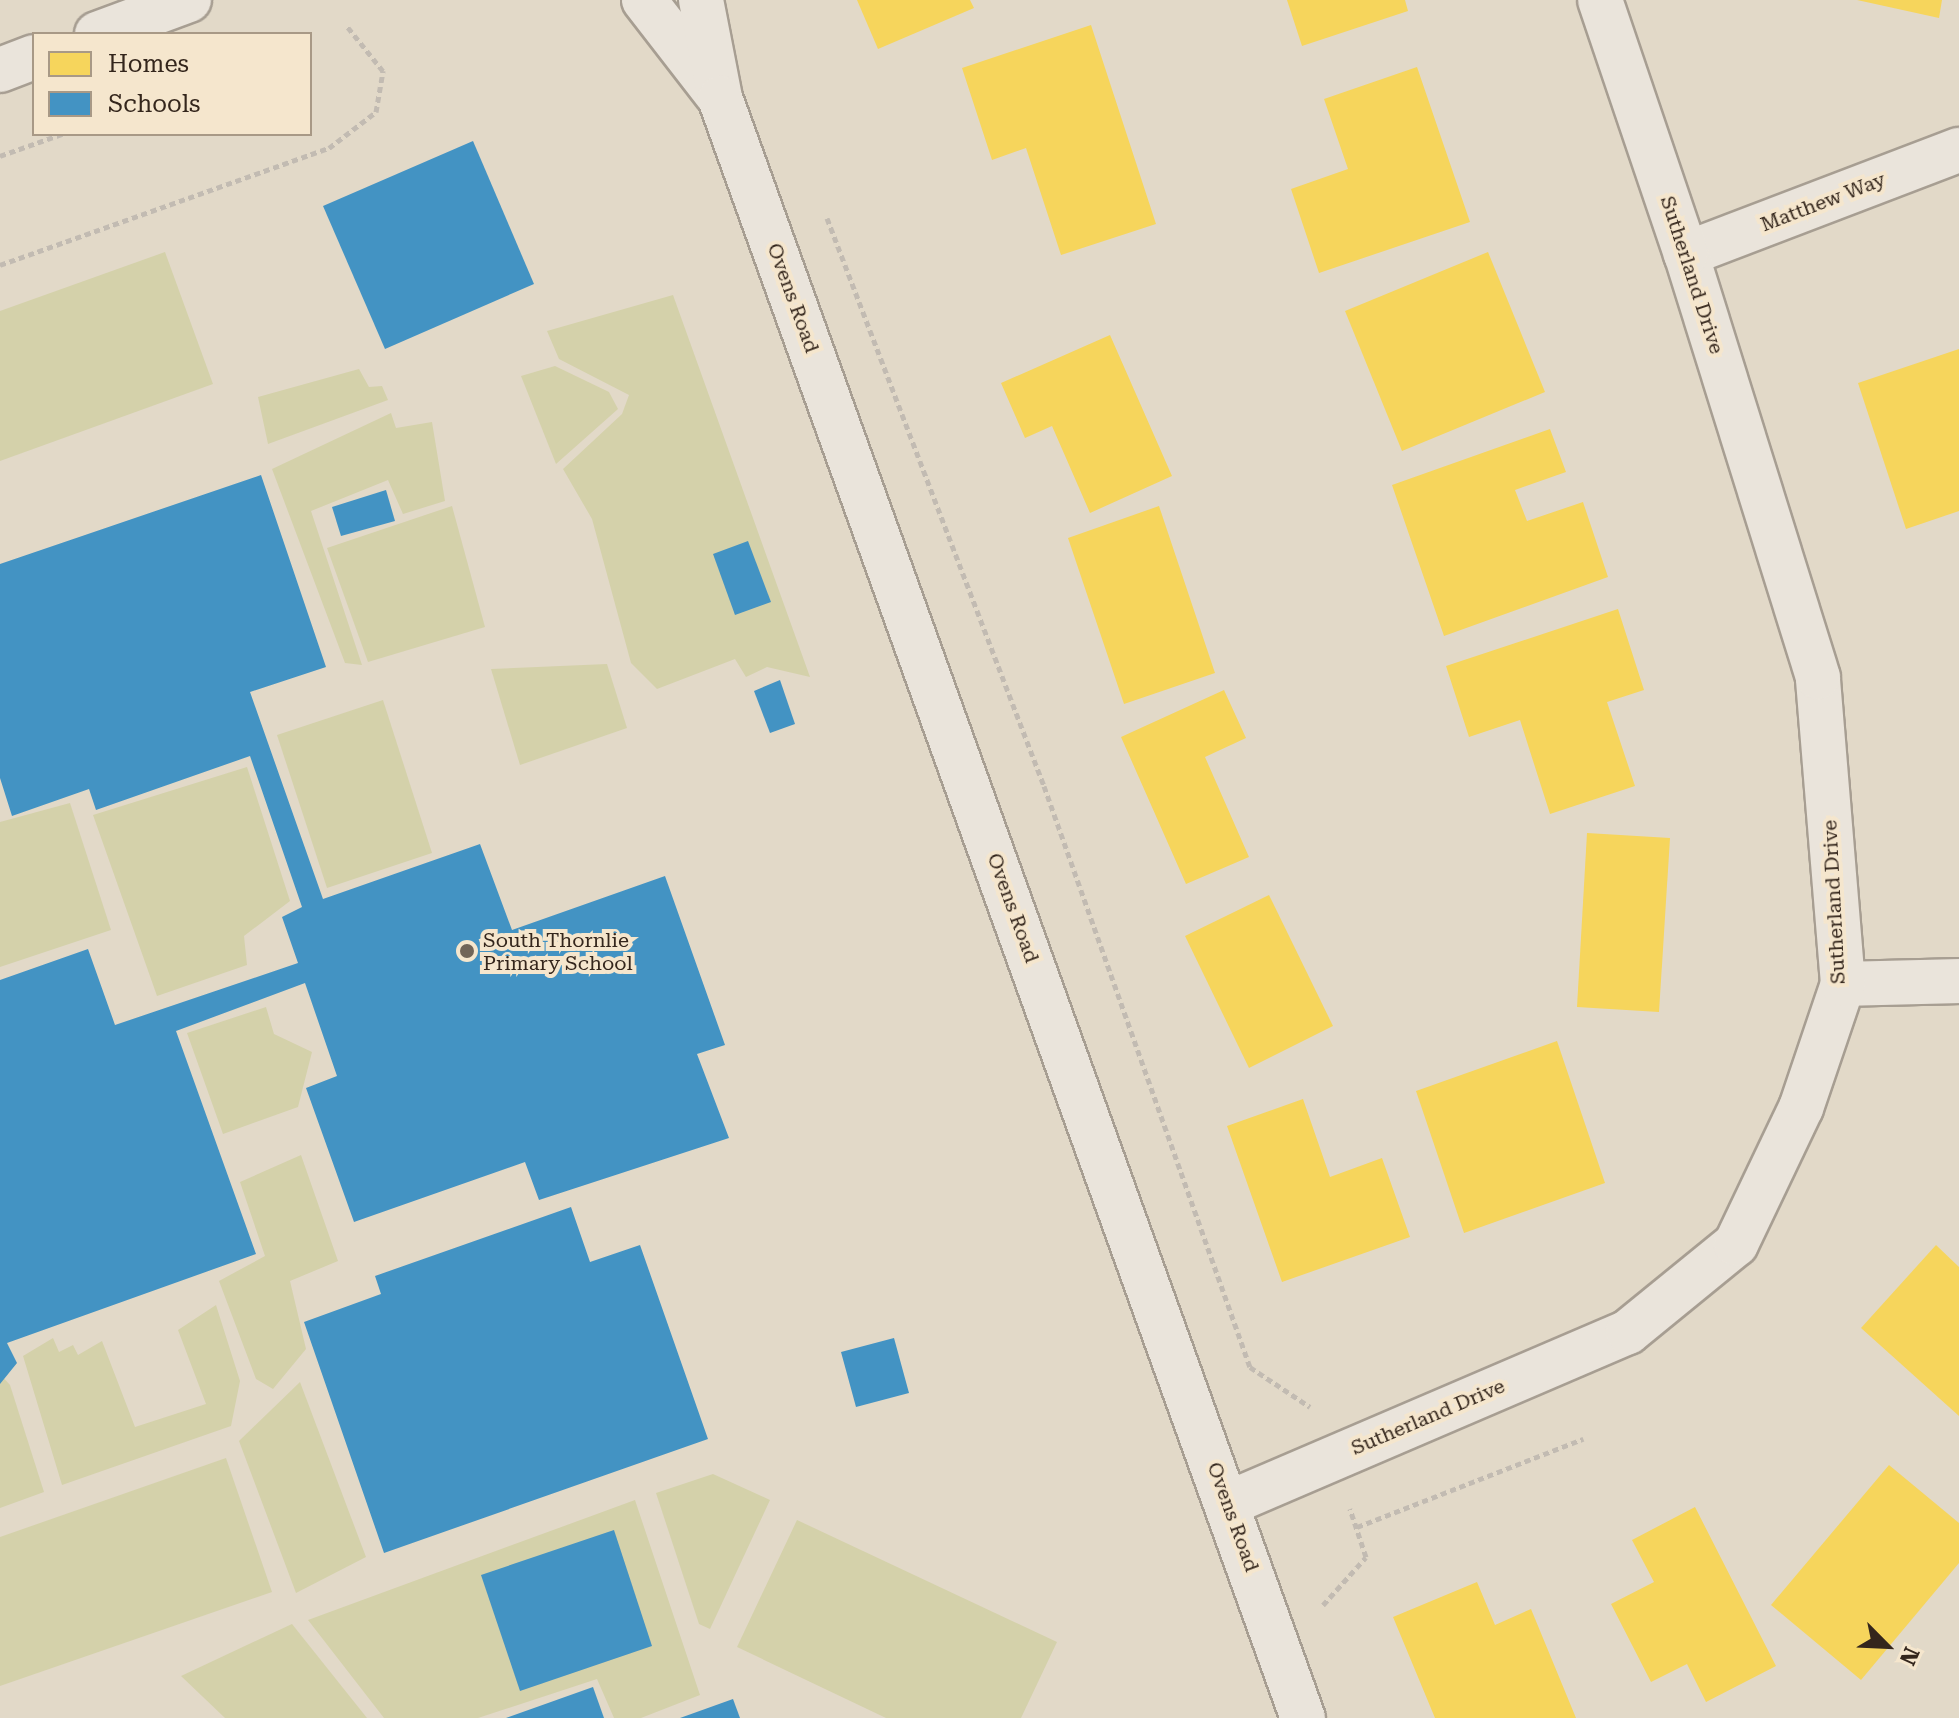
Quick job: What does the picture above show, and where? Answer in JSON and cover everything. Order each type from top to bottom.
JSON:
[{"type":"street","points":[[102,32],[189,0]]},
{"type":"street","name":"Ovens Road","points":[[644,0],[720,98]]},
{"type":"street","name":"Ovens Road","points":[[701,0],[720,98],[1229,1503],[1303,1718]]},
{"type":"street","name":"Sutherland Drive","points":[[1229,1503],[1628,1332],[1736,1244],[1801,1108],[1843,984],[1818,677],[1686,254],[1600,0]]},
{"type":"street","points":[[0,70],[32,58]]},
{"type":"street","name":"Matthew Way","points":[[1686,254],[1959,150]]},
{"type":"street","points":[[1843,984],[1959,981]]},
{"type":"path","points":[[0,265],[329,148],[376,112],[383,71],[346,25]]},
{"type":"path","points":[[0,156],[56,136]]},
{"type":"path","points":[[822,204],[1044,786],[1250,1367],[1308,1401],[1357,1527],[1366,1557],[1322,1606],[1327,1620]]},
{"type":"path","points":[[1357,1527],[1583,1439]]},
{"type":"shaded area","points":[[165,252],[213,384],[0,461],[0,311]]},
{"type":"shaded area","points":[[673,295],[810,677],[767,667],[746,677],[735,659],[657,689],[631,663],[592,519],[563,469],[622,414],[629,395],[559,359],[547,331]]},
{"type":"shaded area","points":[[555,366],[609,392],[618,409],[556,464],[521,376]]},
{"type":"shaded area","points":[[359,369],[369,387],[382,386],[388,400],[268,444],[258,397]]},
{"type":"shaded area","points":[[391,413],[396,428],[432,422],[445,501],[403,514],[388,480],[311,511],[362,665],[345,663],[272,469]]},
{"type":"shaded area","points":[[452,506],[485,627],[368,662],[327,548]]},
{"type":"shaded area","points":[[607,664],[627,728],[520,765],[491,669]]},
{"type":"shaded area","points":[[383,700],[432,853],[327,888],[277,735]]},
{"type":"shaded area","points":[[247,767],[290,901],[244,936],[247,965],[157,996],[93,815]]},
{"type":"shaded area","points":[[70,803],[111,930],[0,967],[0,822]]},
{"type":"shaded area","points":[[266,1007],[274,1034],[312,1052],[298,1107],[223,1134],[187,1033]]},
{"type":"shaded area","points":[[301,1155],[338,1261],[290,1281],[306,1349],[273,1389],[256,1379],[219,1281],[265,1256],[240,1182]]},
{"type":"shaded area","points":[[216,1305],[240,1381],[231,1426],[62,1485],[23,1356],[53,1338],[59,1352],[73,1345],[78,1355],[102,1341],[135,1427],[206,1404],[178,1330]]},
{"type":"shaded area","points":[[0,1374],[10,1385],[44,1492],[0,1508]]},
{"type":"shaded area","points":[[300,1382],[366,1557],[296,1593],[239,1441]]},
{"type":"shaded area","points":[[226,1458],[272,1592],[0,1686],[0,1537]]},
{"type":"shaded area","points":[[713,1474],[770,1500],[710,1629],[699,1624],[656,1493]]},
{"type":"shaded area","points":[[635,1500],[700,1695],[641,1718],[614,1718],[597,1679],[478,1718],[384,1718],[308,1620]]},
{"type":"shaded area","points":[[797,1520],[1057,1642],[1021,1718],[886,1718],[737,1647]]},
{"type":"shaded area","points":[[292,1624],[367,1718],[225,1718],[181,1676]]},
{"type":"building: Homes","points":[[857,0],[970,0],[974,8],[878,49]]},
{"type":"building: Homes","points":[[1287,0],[1405,0],[1408,11],[1302,46]]},
{"type":"building: Homes","points":[[1857,0],[1942,0],[1939,18]]},
{"type":"building: Homes","points":[[1091,25],[1156,224],[1061,255],[1026,148],[992,160],[962,68]]},
{"type":"building: Homes","points":[[1417,67],[1470,222],[1319,273],[1291,189],[1348,169],[1324,99]]},
{"type":"building: Homes","points":[[1488,252],[1545,392],[1402,451],[1345,311]]},
{"type":"building: Homes","points":[[1110,335],[1172,476],[1090,513],[1052,426],[1025,438],[1001,383]]},
{"type":"building: Homes","points":[[1959,349],[1959,511],[1906,529],[1858,383]]},
{"type":"building: Homes","points":[[1550,429],[1566,472],[1515,490],[1527,521],[1583,502],[1608,577],[1444,636],[1392,485]]},
{"type":"building: Homes","points":[[1159,506],[1215,673],[1124,704],[1068,538]]},
{"type":"building: Homes","points":[[1618,609],[1644,690],[1607,702],[1635,786],[1550,814],[1520,720],[1469,737],[1446,666]]},
{"type":"building: Homes","points":[[1224,690],[1246,738],[1205,757],[1249,857],[1186,884],[1121,737]]},
{"type":"building: Homes","points":[[1587,833],[1670,838],[1659,1012],[1577,1007]]},
{"type":"building: Homes","points":[[1269,895],[1333,1026],[1249,1068],[1185,936]]},
{"type":"building: Homes","points":[[1557,1041],[1605,1183],[1464,1233],[1416,1091]]},
{"type":"building: Homes","points":[[1303,1099],[1330,1177],[1382,1158],[1410,1237],[1282,1282],[1227,1126]]},
{"type":"building: Homes","points":[[1936,1245],[1959,1267],[1959,1416],[1861,1328]]},
{"type":"building: Homes","points":[[1889,1465],[1959,1523],[1959,1563],[1861,1680],[1771,1605]]},
{"type":"building: Homes","points":[[1695,1507],[1776,1666],[1706,1702],[1687,1664],[1651,1682],[1611,1604],[1654,1582],[1632,1540]]},
{"type":"building: Homes","points":[[1477,1582],[1495,1625],[1531,1609],[1576,1718],[1435,1718],[1393,1617]]},
{"type":"building: Schools","points":[[473,141],[534,284],[385,349],[323,206]]},
{"type":"building: Schools","points":[[261,475],[326,667],[250,692],[323,899],[480,844],[512,930],[665,876],[725,1045],[697,1054],[729,1138],[539,1200],[525,1162],[354,1222],[306,1088],[337,1076],[305,983],[176,1031],[256,1254],[7,1343],[17,1363],[0,1384],[0,980],[88,949],[115,1025],[298,963],[282,917],[302,907],[250,756],[96,810],[89,789],[12,816],[0,778],[0,564]]},
{"type":"building: Schools","points":[[386,490],[395,521],[341,536],[332,507]]},
{"type":"building: Schools","points":[[748,541],[771,602],[735,615],[713,554]]},
{"type":"building: Schools","points":[[780,680],[795,724],[770,733],[754,691]]},
{"type":"building: Schools","points":[[571,1207],[590,1262],[640,1245],[708,1439],[384,1553],[304,1322],[381,1294],[375,1276]]},
{"type":"building: Schools","points":[[894,1338],[909,1393],[856,1407],[841,1352]]},
{"type":"building: Schools","points":[[614,1530],[652,1646],[520,1691],[481,1575]]},
{"type":"building: Schools","points":[[593,1687],[604,1718],[506,1718]]},
{"type":"building: Schools","points":[[733,1699],[740,1718],[680,1718]]},
{"type":"place","name":"South Thornlie Primary School","points":[[467,951]]}]
